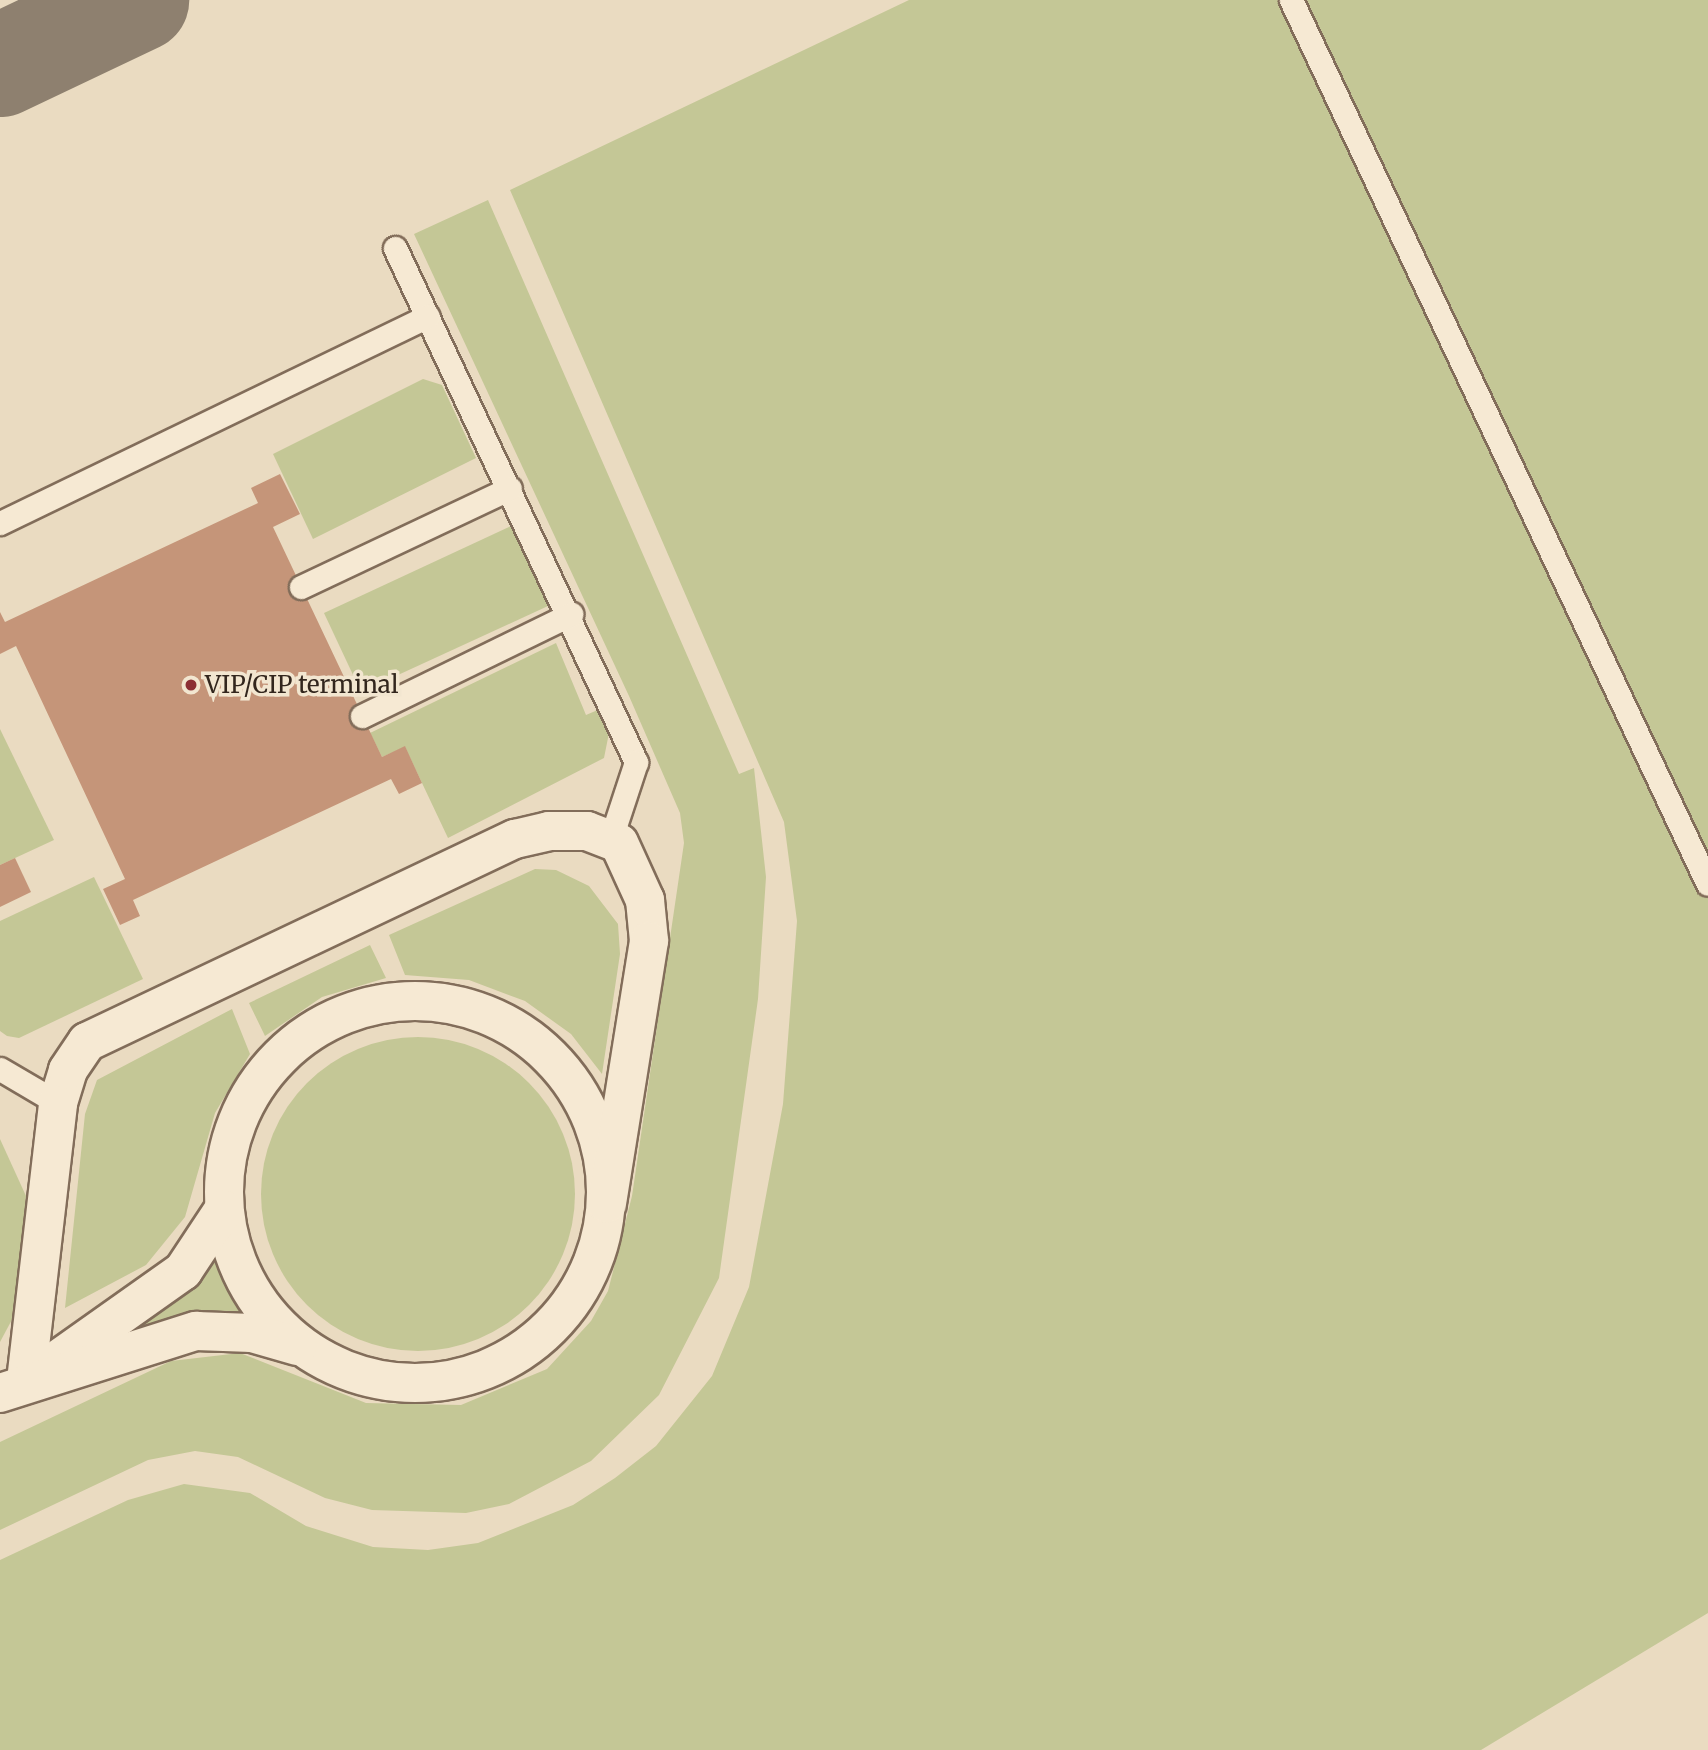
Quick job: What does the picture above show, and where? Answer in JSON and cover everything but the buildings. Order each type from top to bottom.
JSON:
[{"type":"street","points":[[13,1387],[58,1103],[79,1051],[105,1029],[515,839],[574,830],[611,838],[635,866],[649,940],[607,1204],[594,1263],[563,1314],[542,1337],[491,1369],[462,1378],[396,1383],[332,1366],[304,1349],[278,1327],[240,1273],[224,1209],[229,1143],[258,1083],[279,1058],[304,1036],[364,1007],[425,1001],[484,1013],[559,1064],[601,1144],[607,1204]]},
{"type":"street","points":[[13,1387],[183,1271],[224,1209]]},
{"type":"street","points":[[13,1387],[196,1331],[251,1332],[304,1349]]},
{"type":"lane","points":[[1291,0],[1708,884]]},
{"type":"lane","points":[[396,248],[570,614],[636,762],[611,838]]},
{"type":"lane","points":[[0,523],[428,316]]},
{"type":"lane","points":[[301,587],[510,488]]},
{"type":"lane","points":[[362,716],[570,614]]},
{"type":"lane","points":[[0,1069],[58,1103]]},
{"type":"green space","points":[[909,0],[1708,0],[1708,1613],[1481,1750],[0,1750],[0,1560],[128,1500],[184,1484],[250,1493],[306,1526],[373,1547],[428,1550],[478,1543],[573,1505],[615,1478],[656,1446],[712,1376],[749,1287],[783,1104],[797,921],[784,822],[510,190]]},
{"type":"green space","points":[[488,200],[739,774],[754,768],[766,877],[758,999],[719,1278],[659,1395],[591,1461],[509,1504],[466,1513],[372,1510],[325,1498],[238,1457],[195,1451],[148,1460],[0,1530],[0,1442],[171,1361],[240,1353],[366,1403],[461,1405],[547,1369],[591,1321],[608,1291],[632,1196],[684,843],[680,813],[629,696],[414,234]]},
{"type":"green space","points":[[423,379],[442,385],[476,458],[313,539],[273,454]]},
{"type":"green space","points":[[511,526],[548,606],[361,692],[324,613]]},
{"type":"green space","points":[[556,643],[586,715],[600,709],[609,733],[604,758],[448,838],[405,747],[382,757],[370,733]]},
{"type":"green space","points":[[0,729],[54,840],[0,865]]},
{"type":"green space","points":[[535,869],[556,870],[589,886],[618,924],[620,954],[602,1074],[571,1034],[525,1001],[469,980],[405,975],[389,935]]},
{"type":"green space","points":[[94,877],[143,979],[19,1038],[7,1036],[0,1031],[0,921]]},
{"type":"green space","points":[[370,945],[386,978],[322,997],[265,1036],[249,1003]]},
{"type":"green space","points":[[232,1009],[250,1054],[215,1113],[185,1217],[146,1265],[65,1308],[85,1114],[97,1080]]},
{"type":"green space","points":[[418,1037],[449,1040],[478,1049],[505,1063],[529,1083],[549,1107],[563,1134],[572,1163],[575,1194],[572,1225],[563,1254],[549,1281],[529,1305],[505,1325],[478,1339],[449,1348],[418,1351],[387,1348],[358,1339],[331,1325],[307,1305],[287,1281],[273,1254],[264,1225],[261,1194],[264,1163],[273,1134],[287,1107],[307,1083],[331,1063],[358,1049],[387,1040]]},
{"type":"green space","points":[[0,1139],[26,1196],[15,1314],[0,1342]]},
{"type":"green space","points":[[220,1249],[246,1314],[185,1313],[128,1331],[193,1287]]},
{"type":"taxiway","points":[[0,65],[137,0]]},
{"type":"place","name":"VIP/CIP terminal","points":[[191,685]]}]
